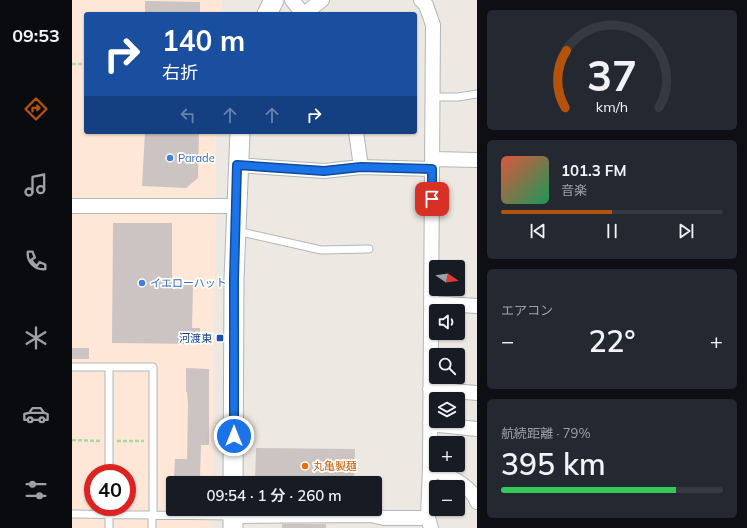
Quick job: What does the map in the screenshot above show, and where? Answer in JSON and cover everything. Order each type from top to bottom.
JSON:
[{"type":"street","points":[[268,12],[274,0]]},
{"type":"street","points":[[292,0],[301,12]]},
{"type":"street","points":[[306,12],[322,0]]},
{"type":"street","points":[[425,2],[433,25],[430,389],[477,393]]},
{"type":"street","points":[[233,476],[235,230],[237,165],[240,134]]},
{"type":"street","points":[[356,134],[361,167]]},
{"type":"street","points":[[237,165],[324,171],[361,167],[432,164],[477,160]]},
{"type":"street","points":[[72,206],[236,206]]},
{"type":"street","points":[[431,303],[477,306]]},
{"type":"street","points":[[465,428],[477,429]]},
{"type":"street","points":[[233,518],[370,515],[430,523],[430,472]]},
{"type":"street","points":[[439,472],[465,487],[475,496],[477,502]]},
{"type":"lane","points":[[432,97],[458,97],[477,94]]},
{"type":"lane","points":[[235,230],[321,250],[369,249]]},
{"type":"lane","points":[[72,367],[153,367],[152,528]]},
{"type":"lane","points":[[109,367],[109,464]]},
{"type":"lane","points":[[72,514],[84,513]]},
{"type":"lane","points":[[136,514],[233,518]]},
{"type":"lane","points":[[109,516],[109,528]]},
{"type":"path","points":[[72,64],[84,64]]},
{"type":"shaded area","points":[[72,0],[221,0],[221,12],[84,12],[84,134],[216,134],[213,476],[166,476],[166,516],[212,516],[212,528],[72,528]]},
{"type":"building","points":[[145,1],[200,2],[200,12],[145,12]]},
{"type":"building","name":"Parade","points":[[145,134],[199,134],[198,178],[186,188],[142,186]]},
{"type":"building","name":"イエローハット","points":[[113,223],[172,223],[172,285],[193,285],[192,328],[200,328],[200,344],[112,343]]},
{"type":"building","points":[[72,348],[89,348],[89,359],[72,359]]},
{"type":"building","points":[[186,368],[209,369],[209,445],[201,445],[200,476],[174,476],[175,459],[187,459],[188,404],[186,392]]},
{"type":"building","name":"丸亀製麺","points":[[256,448],[355,449],[354,476],[255,476]]},
{"type":"building","points":[[282,524],[326,524],[326,528],[282,528]]},
{"type":"place","name":"Parade","points":[[170,158]]},
{"type":"place","name":"イエローハット","points":[[142,283]]},
{"type":"place","name":"河渡東","points":[[220,338]]},
{"type":"place","name":"丸亀製麺","points":[[305,466]]},
{"type":"route","points":[[234,436],[234,279],[237,165],[324,171],[361,167],[432,169],[432,199]]}]
